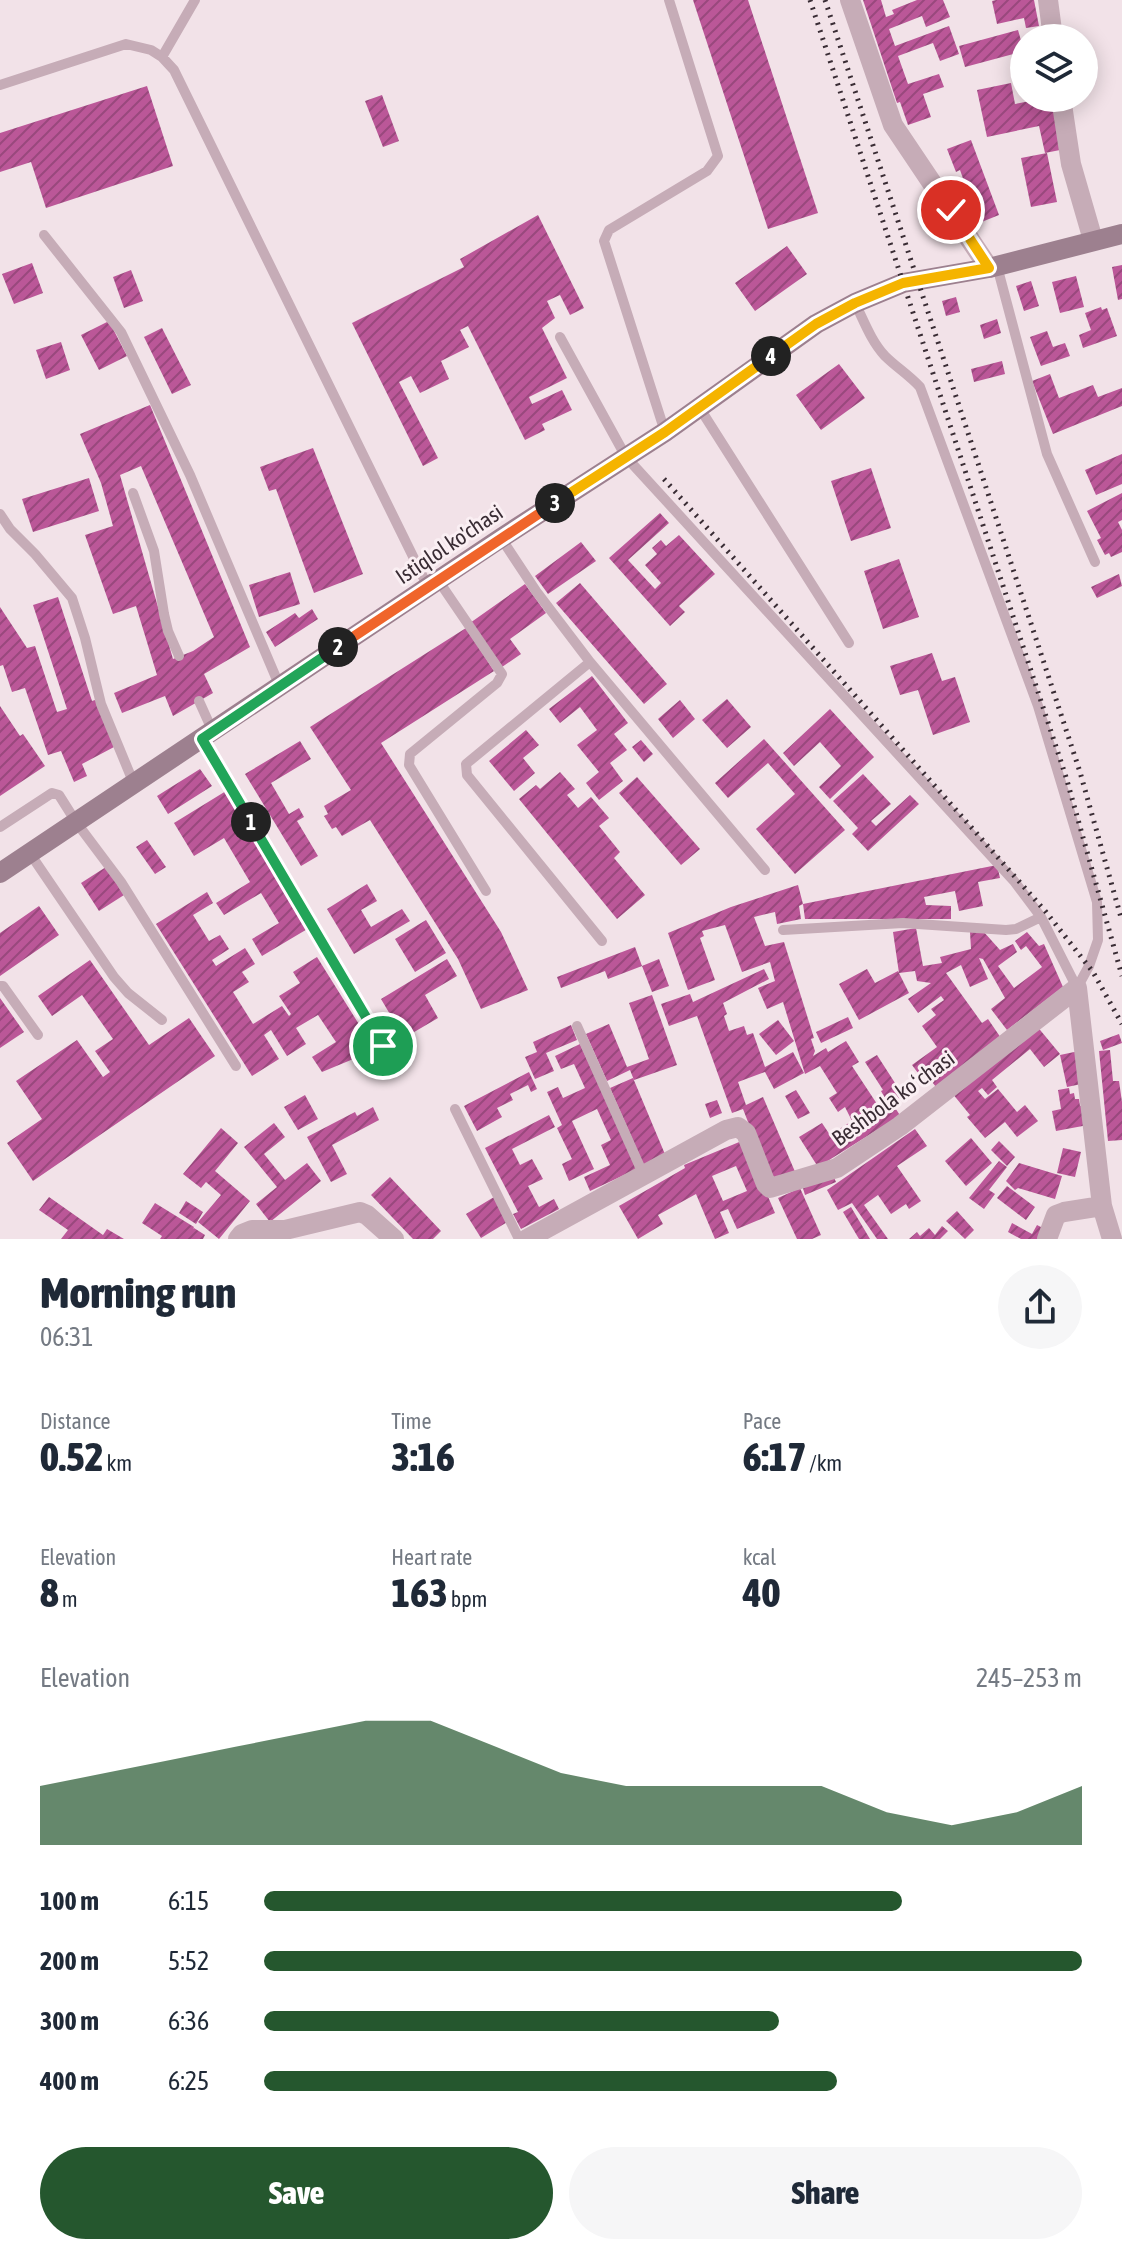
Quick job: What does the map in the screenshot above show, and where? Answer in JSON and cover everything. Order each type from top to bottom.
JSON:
[{"type":"main road","name":"Istiqlol ko'chasi","points":[[0,873],[665,432],[816,324],[903,283],[993,267],[1122,234]]},
{"type":"street","points":[[850,0],[893,125],[993,267]]},
{"type":"street","points":[[1048,0],[1051,24]]},
{"type":"street","points":[[1063,112],[1071,164],[1093,240]]},
{"type":"street","points":[[1077,988],[1102,1206],[1112,1239]]},
{"type":"street","name":"Beshbola koʻchasi","points":[[527,1239],[726,1130],[738,1127],[746,1133],[770,1188],[837,1168],[900,1126],[1077,988]]},
{"type":"street","points":[[1047,1239],[1056,1215],[1102,1206]]},
{"type":"street","points":[[238,1239],[252,1230],[288,1234],[360,1212],[394,1239]]},
{"type":"lane","points":[[162,57],[195,0]]},
{"type":"lane","points":[[665,432],[604,241],[609,230],[707,171],[718,156],[669,0]]},
{"type":"lane","points":[[0,85],[126,44],[151,50],[174,70],[433,584],[502,674],[497,683],[410,754],[409,765],[486,891]]},
{"type":"lane","points":[[44,235],[121,332],[190,475],[280,687]]},
{"type":"lane","points":[[993,267],[1047,454],[1095,562]]},
{"type":"lane","points":[[855,303],[876,344],[920,387],[1038,706],[1097,902],[1098,940],[1077,988]]},
{"type":"lane","points":[[560,337],[626,457],[1014,881],[1041,917],[1077,988]]},
{"type":"lane","points":[[699,407],[849,643]]},
{"type":"lane","points":[[133,493],[154,551],[166,623],[179,656]]},
{"type":"lane","points":[[0,514],[72,598],[101,704],[134,784]]},
{"type":"lane","points":[[501,538],[536,591],[590,662],[765,870]]},
{"type":"lane","points":[[590,662],[466,764],[467,775],[602,941]]},
{"type":"lane","points":[[199,701],[207,736],[383,1046]]},
{"type":"lane","points":[[0,827],[52,793],[59,795],[121,882],[236,1066]]},
{"type":"lane","points":[[29,852],[114,977],[128,993],[162,1020]]},
{"type":"lane","points":[[783,930],[903,923],[1006,930],[1016,929],[1041,917]]},
{"type":"lane","points":[[0,986],[38,1035]]},
{"type":"lane","points":[[577,1026],[644,1176]]},
{"type":"lane","points":[[455,1109],[519,1239]]},
{"type":"building","points":[[693,0],[748,0],[818,213],[768,229]]},
{"type":"building","points":[[863,0],[881,0],[886,17],[894,14],[892,10],[917,0],[943,0],[950,17],[926,27],[922,16],[889,29],[895,46],[949,26],[959,54],[940,61],[933,43],[898,56],[908,84],[939,74],[944,87],[923,94],[931,117],[908,125],[900,102],[897,103]]},
{"type":"building","points":[[1034,0],[1039,24],[1025,24],[1024,18],[997,24],[992,1]]},
{"type":"building","points":[[1010,32],[1010,55],[965,67],[959,46]]},
{"type":"building","points":[[1010,83],[1010,112],[1057,112],[1065,149],[1045,153],[1039,126],[987,137],[977,90]]},
{"type":"building","points":[[147,86],[173,166],[46,208],[31,162],[0,172],[0,133]]},
{"type":"building","points":[[382,95],[399,141],[383,147],[365,101]]},
{"type":"building","points":[[971,140],[999,215],[979,223],[960,170],[956,172],[947,149]]},
{"type":"building","points":[[1047,153],[1057,202],[1031,207],[1021,158]]},
{"type":"building","points":[[538,215],[584,308],[570,315],[560,295],[547,301],[555,318],[542,328],[567,378],[529,397],[532,404],[562,390],[572,410],[542,424],[545,430],[525,440],[468,326],[460,330],[469,347],[441,361],[449,379],[420,393],[411,376],[399,382],[438,458],[423,466],[352,323],[464,267],[460,259]]},
{"type":"building","points":[[787,246],[807,274],[755,311],[735,283]]},
{"type":"building","points":[[32,263],[43,293],[14,304],[2,274]]},
{"type":"building","points":[[1122,265],[1122,299],[1118,300],[1112,267]]},
{"type":"building","points":[[131,270],[143,301],[124,308],[113,277]]},
{"type":"building","points":[[1076,276],[1084,307],[1060,313],[1052,282]]},
{"type":"building","points":[[1031,281],[1039,306],[1024,311],[1016,286]]},
{"type":"building","points":[[956,297],[960,312],[946,316],[942,301]]},
{"type":"building","points":[[1101,307],[1102,310],[1107,308],[1117,336],[1083,348],[1079,335],[1091,330],[1085,313]]},
{"type":"building","points":[[997,319],[1001,333],[984,339],[980,325]]},
{"type":"building","points":[[109,321],[127,356],[99,370],[81,335]]},
{"type":"building","points":[[162,328],[191,385],[172,394],[144,337]]},
{"type":"building","points":[[1047,331],[1053,347],[1065,343],[1070,356],[1041,366],[1030,337]]},
{"type":"building","points":[[61,342],[70,370],[46,379],[36,350]]},
{"type":"building","points":[[1002,361],[1005,374],[974,382],[971,369]]},
{"type":"building","points":[[839,364],[865,398],[821,430],[796,395]]},
{"type":"building","points":[[1050,374],[1059,398],[1093,385],[1098,397],[1122,388],[1122,406],[1053,434],[1032,381]]},
{"type":"building","points":[[150,405],[250,647],[204,674],[213,693],[173,716],[165,696],[122,713],[114,693],[157,675],[136,606],[113,614],[85,535],[113,526],[101,483],[80,434]],"holes":[[[141,466],[214,637],[193,651],[173,659],[120,475]]]},
{"type":"building","points":[[313,448],[363,574],[314,593],[276,489],[269,491],[260,467]]},
{"type":"building","points":[[1122,454],[1122,484],[1096,495],[1085,470]]},
{"type":"building","points":[[871,468],[891,528],[851,541],[831,481]]},
{"type":"building","points":[[89,478],[99,511],[33,532],[22,499]]},
{"type":"building","points":[[1122,493],[1122,520],[1118,522],[1122,530],[1122,552],[1111,557],[1109,553],[1105,555],[1097,540],[1101,538],[1087,511]]},
{"type":"building","points":[[660,513],[669,523],[628,560],[655,589],[661,583],[645,565],[657,554],[652,548],[661,540],[666,546],[679,535],[715,574],[679,606],[685,612],[670,626],[609,558]]},
{"type":"building","points":[[581,542],[596,561],[548,594],[535,576]]},
{"type":"building","points":[[899,559],[919,617],[883,629],[864,571]]},
{"type":"building","points":[[290,572],[300,604],[259,617],[249,585]]},
{"type":"building","points":[[1119,574],[1122,586],[1097,598],[1091,587]]},
{"type":"building","points":[[580,583],[667,684],[644,704],[556,603]]},
{"type":"building","points":[[525,584],[546,613],[510,639],[521,654],[502,667],[470,623]]},
{"type":"building","points":[[58,597],[92,701],[98,699],[114,747],[82,764],[87,776],[74,782],[61,751],[48,755],[25,688],[12,692],[3,665],[0,666],[0,607],[27,648],[35,646],[57,712],[67,709],[33,605]]},
{"type":"building","points":[[312,609],[318,619],[275,647],[266,632],[295,613],[299,618]]},
{"type":"building","points":[[466,628],[494,671],[381,743],[501,932],[528,990],[481,1009],[458,959],[370,820],[342,836],[336,827],[332,829],[324,816],[328,814],[324,806],[351,790],[310,727]]},
{"type":"building","points":[[932,653],[942,681],[955,677],[970,722],[933,735],[918,690],[900,695],[890,666]]},
{"type":"building","points":[[592,676],[628,723],[614,734],[627,750],[610,763],[623,781],[599,800],[586,783],[599,772],[577,745],[597,730],[580,707],[560,723],[549,709]]},
{"type":"building","points":[[727,699],[751,727],[727,748],[702,720]]},
{"type":"building","points":[[680,700],[695,719],[673,738],[658,719]]},
{"type":"building","points":[[0,706],[45,766],[0,796]]},
{"type":"building","points":[[830,709],[874,757],[830,799],[819,787],[841,766],[820,742],[794,766],[783,753]]},
{"type":"building","points":[[526,730],[539,745],[523,758],[535,773],[514,791],[489,761]]},
{"type":"building","points":[[764,739],[845,830],[795,874],[756,829],[795,794],[768,763],[728,798],[715,783]]},
{"type":"building","points":[[641,740],[653,754],[644,762],[632,747]]},
{"type":"building","points":[[300,741],[311,759],[271,783],[289,814],[299,808],[304,817],[297,821],[318,856],[301,866],[245,774]]},
{"type":"building","points":[[200,769],[212,786],[168,814],[157,796]]},
{"type":"building","points":[[560,772],[575,789],[567,795],[578,808],[591,797],[609,818],[599,826],[620,852],[614,858],[645,895],[617,919],[519,799],[536,785],[540,789]]},
{"type":"building","points":[[863,774],[891,804],[871,821],[876,826],[910,795],[919,804],[868,851],[852,834],[858,828],[833,801]]},
{"type":"building","points":[[637,777],[700,849],[681,865],[619,793]]},
{"type":"building","points":[[226,791],[309,928],[262,956],[252,939],[279,923],[261,893],[224,915],[216,903],[250,882],[224,838],[194,856],[174,823]]},
{"type":"building","points":[[147,840],[166,867],[155,874],[136,847]]},
{"type":"building","points":[[997,865],[1000,878],[978,882],[983,906],[959,911],[955,891],[924,897],[926,905],[951,906],[951,919],[805,919],[803,904]]},
{"type":"building","points":[[106,867],[124,895],[99,911],[81,883]]},
{"type":"building","points":[[367,884],[377,901],[361,910],[371,927],[402,909],[410,921],[354,954],[327,909]]},
{"type":"building","points":[[798,885],[803,904],[799,906],[801,919],[777,924],[775,912],[754,917],[765,946],[784,942],[814,1038],[811,1039],[815,1051],[813,1056],[826,1048],[828,1052],[846,1041],[859,1062],[852,1066],[881,1110],[889,1105],[865,1062],[877,1055],[895,1083],[892,1085],[900,1098],[892,1103],[903,1120],[877,1130],[818,1167],[799,1137],[822,1123],[830,1135],[852,1121],[845,1107],[838,1112],[829,1098],[837,1093],[820,1066],[805,1074],[783,1002],[767,1009],[758,988],[775,981],[770,962],[742,972],[725,925],[702,931],[704,936],[700,938],[715,980],[688,990],[668,933],[731,907]]},
{"type":"building","points":[[207,892],[213,903],[193,915],[209,941],[220,935],[229,949],[212,960],[216,966],[245,948],[255,964],[242,972],[249,982],[233,992],[253,1024],[282,1006],[289,1016],[291,1014],[279,996],[300,983],[293,972],[317,957],[375,1050],[322,1072],[312,1057],[336,1042],[318,1015],[296,1028],[306,1044],[287,1056],[271,1030],[264,1035],[279,1059],[252,1076],[156,924]]},
{"type":"building","points":[[39,906],[59,935],[0,976],[0,933]]},
{"type":"building","points":[[426,920],[446,953],[415,972],[395,939]]},
{"type":"building","points":[[916,928],[923,966],[942,963],[940,957],[971,949],[970,932],[983,931],[1000,950],[1013,944],[1017,952],[998,966],[1014,988],[1042,967],[1026,946],[1021,950],[1015,941],[1027,932],[1039,946],[1044,944],[1063,987],[1007,1030],[991,1009],[1005,998],[983,959],[979,958],[988,979],[970,987],[961,965],[946,973],[982,1023],[988,1019],[1001,1038],[936,1087],[926,1074],[921,1077],[912,1065],[937,1047],[922,1026],[936,1015],[931,1009],[944,1000],[941,996],[918,1013],[908,999],[931,983],[917,981],[915,971],[899,973],[893,932]]},
{"type":"building","points":[[635,947],[642,966],[608,979],[605,971],[561,988],[557,977]]},
{"type":"building","points":[[447,959],[457,976],[425,995],[438,1018],[404,1038],[381,999]]},
{"type":"building","points":[[659,959],[669,986],[652,992],[642,966]]},
{"type":"building","points":[[90,960],[149,1045],[189,1018],[215,1056],[33,1181],[7,1143],[42,1119],[16,1081],[77,1040],[103,1077],[110,1072],[95,1051],[113,1039],[82,995],[52,1016],[38,996]]},
{"type":"building","points":[[764,969],[769,979],[723,1003],[729,1031],[744,1026],[747,1035],[753,1033],[765,1067],[793,1052],[804,1073],[774,1089],[765,1072],[738,1082],[746,1105],[763,1097],[796,1174],[772,1184],[743,1109],[732,1113],[697,1016],[669,1026],[661,1004],[690,994],[693,1002]]},
{"type":"building","points":[[867,969],[875,983],[898,971],[909,993],[859,1020],[839,984]]},
{"type":"building","points":[[652,995],[677,1065],[634,1080],[630,1070],[607,1081],[586,1034],[609,1024],[627,1067],[649,1059],[629,1003]]},
{"type":"building","points":[[0,998],[24,1032],[0,1048]]},
{"type":"building","points":[[848,1017],[853,1028],[821,1043],[816,1032]]},
{"type":"building","points":[[778,1020],[794,1041],[776,1055],[759,1034]]},
{"type":"building","points":[[571,1025],[577,1040],[546,1053],[554,1071],[535,1079],[525,1057],[537,1052],[533,1042]]},
{"type":"building","points":[[1036,1025],[1060,1054],[1044,1067],[1030,1049],[992,1080],[997,1087],[988,1095],[982,1088],[978,1091],[985,1099],[998,1089],[1017,1112],[1025,1105],[1038,1121],[1017,1137],[1005,1122],[985,1138],[952,1093]]},
{"type":"building","points":[[1119,1034],[1122,1043],[1103,1050],[1100,1041]]},
{"type":"building","points":[[580,1044],[637,1169],[590,1191],[584,1177],[610,1165],[601,1145],[611,1140],[597,1109],[572,1121],[594,1169],[569,1181],[562,1164],[572,1159],[557,1128],[562,1125],[547,1092],[558,1087],[563,1098],[585,1088],[574,1064],[561,1069],[555,1056]]},
{"type":"building","points":[[1110,1050],[1113,1081],[1119,1081],[1122,1102],[1122,1140],[1108,1141],[1099,1051]]},
{"type":"building","points":[[1079,1051],[1086,1083],[1067,1087],[1060,1055]]},
{"type":"building","points":[[529,1072],[537,1089],[531,1092],[528,1085],[510,1094],[513,1100],[497,1108],[502,1117],[477,1131],[464,1106]]},
{"type":"building","points":[[633,1078],[667,1159],[645,1168],[610,1088]]},
{"type":"building","points":[[1069,1088],[1070,1094],[1074,1093],[1075,1099],[1079,1099],[1080,1106],[1085,1105],[1088,1125],[1056,1131],[1052,1111],[1061,1109],[1058,1090]]},
{"type":"building","points":[[796,1090],[810,1113],[798,1119],[785,1096]]},
{"type":"building","points":[[305,1095],[318,1119],[298,1130],[284,1107]]},
{"type":"building","points":[[717,1100],[722,1113],[710,1118],[705,1104]]},
{"type":"building","points":[[373,1107],[379,1120],[332,1145],[347,1174],[331,1182],[307,1137],[355,1112],[357,1116]]},
{"type":"building","points":[[549,1115],[555,1127],[512,1149],[520,1165],[532,1159],[543,1179],[528,1186],[539,1207],[554,1199],[559,1209],[521,1229],[513,1214],[518,1212],[485,1148]]},
{"type":"building","points":[[274,1123],[285,1137],[264,1154],[285,1180],[307,1163],[321,1181],[270,1222],[256,1204],[277,1187],[244,1147]]},
{"type":"building","points":[[221,1128],[238,1143],[215,1171],[250,1201],[219,1239],[198,1222],[221,1195],[206,1182],[201,1188],[183,1174]]},
{"type":"building","points":[[915,1129],[927,1146],[897,1166],[921,1201],[909,1209],[906,1204],[891,1214],[878,1195],[864,1205],[888,1239],[877,1239],[852,1203],[838,1210],[827,1190]]},
{"type":"building","points":[[971,1138],[992,1163],[966,1186],[945,1161]]},
{"type":"building","points":[[744,1140],[775,1213],[737,1229],[728,1209],[720,1212],[729,1233],[715,1239],[696,1194],[658,1215],[663,1224],[638,1239],[619,1206],[685,1168],[684,1165]],"holes":[[[736,1166],[747,1191],[723,1201],[712,1176]]]},
{"type":"building","points":[[999,1141],[1015,1157],[1007,1166],[991,1150]]},
{"type":"building","points":[[1063,1148],[1081,1152],[1075,1177],[1057,1173]]},
{"type":"building","points":[[999,1161],[1007,1167],[989,1190],[995,1194],[984,1209],[969,1198]]},
{"type":"building","points":[[1019,1163],[1062,1176],[1055,1199],[1018,1188],[1015,1190],[1006,1181]]},
{"type":"building","points":[[832,1173],[836,1182],[805,1195],[802,1185]]},
{"type":"building","points":[[390,1177],[441,1231],[433,1239],[413,1239],[371,1195]]},
{"type":"building","points":[[1007,1186],[1035,1207],[1026,1220],[997,1198]]},
{"type":"building","points":[[800,1188],[821,1235],[812,1239],[797,1239],[778,1198]]},
{"type":"building","points":[[49,1197],[103,1235],[107,1229],[124,1239],[61,1239],[68,1230],[39,1210]]},
{"type":"building","points":[[494,1197],[509,1221],[481,1238],[466,1214]]},
{"type":"building","points":[[186,1201],[203,1212],[196,1224],[179,1213]]},
{"type":"building","points":[[155,1203],[205,1235],[203,1239],[160,1239],[162,1236],[142,1223]]},
{"type":"building","points":[[851,1207],[870,1239],[859,1239],[843,1212]]},
{"type":"building","points":[[957,1211],[974,1230],[965,1239],[946,1221]]},
{"type":"building","points":[[1012,1223],[1032,1234],[1037,1225],[1049,1231],[1044,1239],[1021,1239],[1008,1232]]},
{"type":"building","points":[[942,1226],[948,1231],[940,1239],[909,1239],[917,1232],[920,1236],[929,1228],[935,1235]]},
{"type":"railway","points":[[810,0],[1066,777],[1122,976]]},
{"type":"railway","points":[[825,0],[1080,772],[1122,921]]},
{"type":"railway","points":[[664,479],[1046,912],[1093,972],[1122,1024]]},
{"type":"route","points":[[383,1046],[202,739],[665,432],[816,324],[903,283],[989,268],[951,210]]}]
